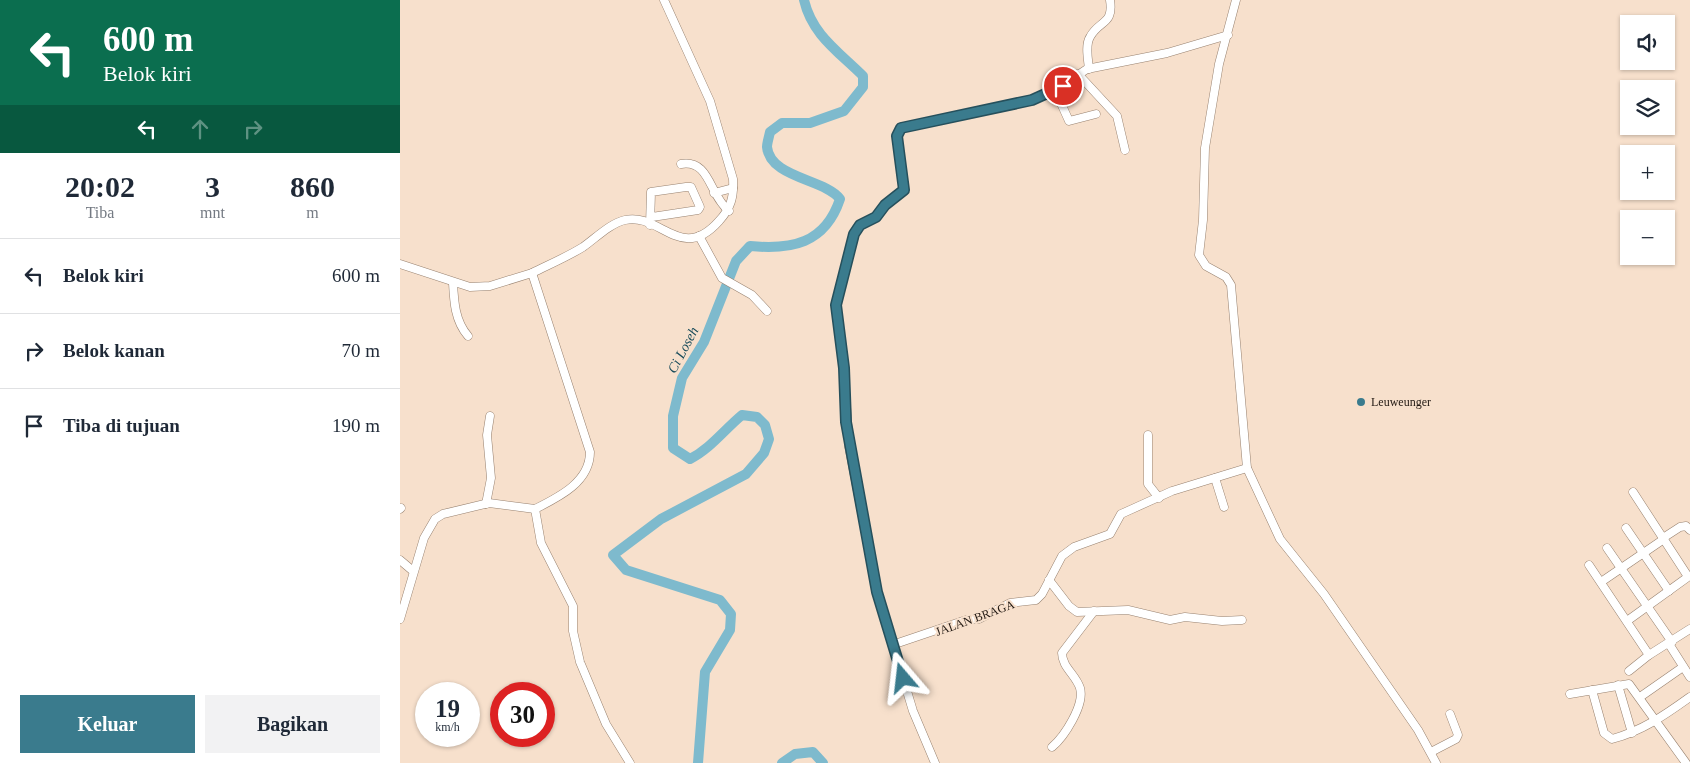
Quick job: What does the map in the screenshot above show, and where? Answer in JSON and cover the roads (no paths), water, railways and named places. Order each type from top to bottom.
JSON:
[{"type":"street","points":[[651,221],[674,236],[688,239],[699,236],[714,227],[728,211],[733,188],[730,166],[710,101],[664,0]]},
{"type":"street","points":[[1110,0],[1111,13],[1109,17],[1092,34],[1088,42],[1084,71],[1117,116],[1125,150]]},
{"type":"street","points":[[1236,0],[1219,64],[1205,148],[1203,220],[1199,254],[1206,266],[1226,277],[1231,285],[1247,468],[1280,538],[1324,594],[1431,752],[1436,763]]},
{"type":"street","points":[[935,763],[913,712],[877,592],[846,422],[844,368],[836,305],[854,234],[860,225],[876,217],[885,205],[904,190],[897,136],[901,128],[1032,100],[1056,90],[1084,71],[1167,53],[1228,35]]},
{"type":"street","points":[[1056,90],[1069,121],[1096,114]]},
{"type":"street","points":[[681,164],[695,163],[702,168],[719,203],[728,211]]},
{"type":"street","points":[[400,264],[453,283],[484,287],[532,274],[575,251],[625,220],[651,221],[698,210],[700,207],[695,192],[691,187],[652,191],[650,194],[651,221]]},
{"type":"street","points":[[714,193],[733,188]]},
{"type":"street","points":[[699,236],[716,269],[727,281],[752,295],[767,311]]},
{"type":"street","points":[[400,619],[424,538],[435,520],[443,514],[486,504],[535,509],[558,498],[577,483],[585,471],[590,452],[532,274]]},
{"type":"street","points":[[453,283],[456,313],[460,324],[468,336]]},
{"type":"street","points":[[486,504],[491,478],[487,435],[490,416]]},
{"type":"street","points":[[1148,435],[1148,484],[1159,498]]},
{"type":"street","name":"JALAN BRAGA","points":[[892,645],[966,620],[979,619],[1010,603],[1036,600],[1057,563],[1068,550],[1110,534],[1121,514],[1159,498],[1172,490],[1247,468]]},
{"type":"street","points":[[1215,478],[1224,507]]},
{"type":"street","points":[[1627,621],[1689,576],[1633,492]]},
{"type":"street","points":[[535,509],[541,543],[573,606],[573,631],[580,662],[615,737],[630,763]]},
{"type":"street","points":[[1601,582],[1680,527],[1686,526],[1690,530]]},
{"type":"street","points":[[1626,528],[1669,590]]},
{"type":"street","points":[[1607,548],[1647,606],[1690,677]]},
{"type":"street","points":[[400,560],[413,571]]},
{"type":"street","points":[[1589,565],[1649,655]]},
{"type":"street","points":[[1049,580],[1073,610],[1077,612],[1128,610],[1170,620],[1185,617],[1222,621],[1242,620]]},
{"type":"street","points":[[1052,747],[1065,735],[1071,723],[1080,692],[1079,686],[1064,663],[1062,653],[1094,611]]},
{"type":"street","points":[[1629,671],[1649,655],[1690,629]]},
{"type":"street","points":[[1640,698],[1684,667]]},
{"type":"street","points":[[1570,694],[1629,684],[1686,763]]},
{"type":"street","points":[[1618,685],[1632,733]]},
{"type":"street","points":[[1592,690],[1605,736],[1612,739],[1632,733],[1656,721],[1690,697]]},
{"type":"street","points":[[1431,752],[1456,739],[1458,735],[1450,714]]},
{"type":"waterway","name":"Ci Loseh","points":[[698,763],[705,672],[730,630],[731,614],[720,600],[626,570],[613,555],[661,519],[746,474],[764,453],[769,439],[765,425],[757,417],[742,415],[710,445],[690,459],[673,448],[673,416],[682,378],[704,342],[736,261],[750,246],[779,247],[793,245],[816,235],[834,214],[840,199],[833,192],[787,172],[770,157],[767,147],[770,132],[782,123],[810,123],[844,111],[863,87],[863,76],[820,33],[813,23],[804,0]]},
{"type":"waterway","name":"Ci Loseh","points":[[782,763],[795,754],[813,752],[823,763]]},
{"type":"place","name":"Leuweunger","points":[[1361,402]]}]
